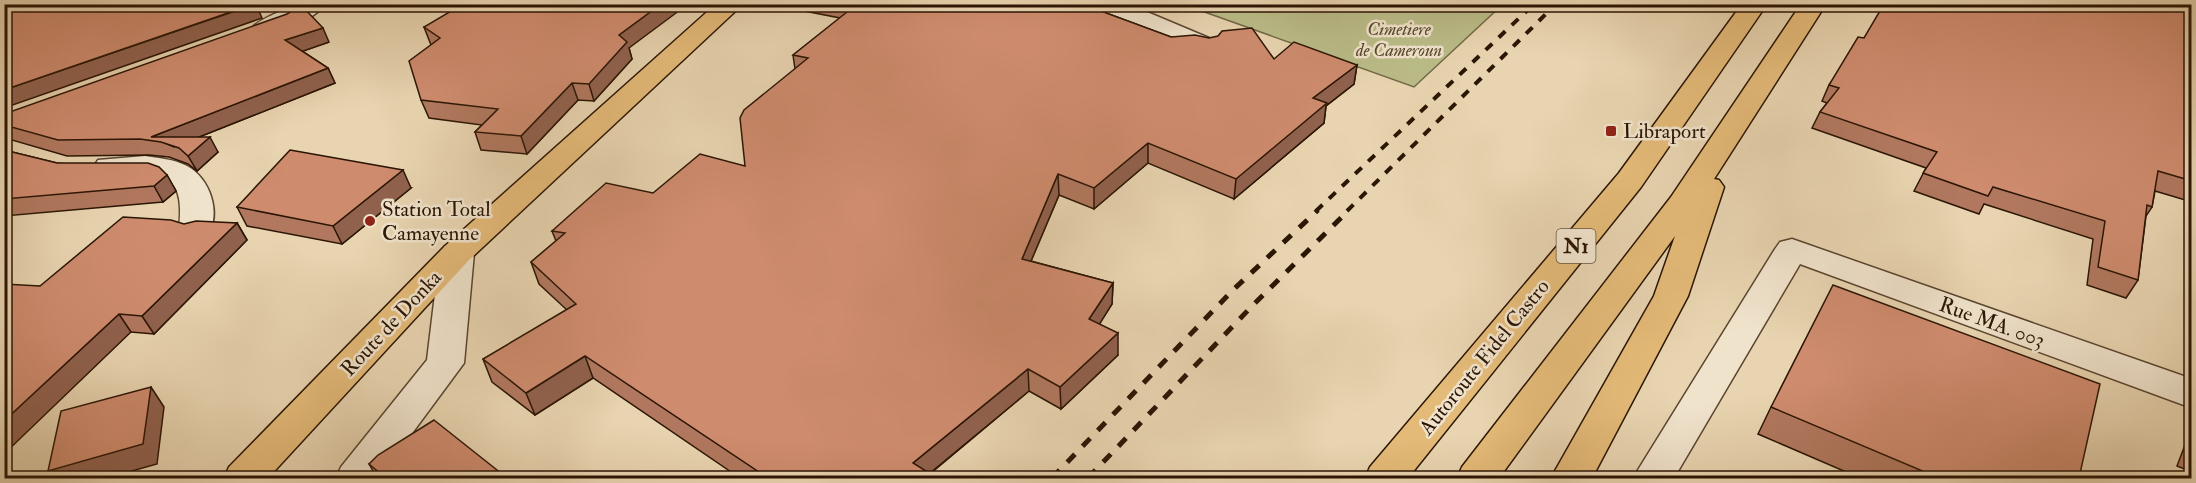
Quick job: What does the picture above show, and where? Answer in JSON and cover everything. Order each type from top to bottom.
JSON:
[{"type":"main road","name":"Route de Donka","points":[[244,478],[457,253],[731,4]]},
{"type":"main road","name":"Autoroute Fidel Castro","points":[[1385,478],[1630,180],[1755,4]]},
{"type":"main road","points":[[1477,478],[1683,204],[1814,4]]},
{"type":"main road","points":[[1572,478],[1671,296],[1723,141]]},
{"type":"street","points":[[1106,4],[1208,47]]},
{"type":"street","points":[[239,37],[284,21],[309,5]]},
{"type":"street","points":[[84,169],[148,164],[183,175],[192,184],[199,213],[195,229]]},
{"type":"street","name":"Rue MA. 003","points":[[1653,478],[1792,249],[2192,394]]},
{"type":"street","points":[[356,478],[446,363],[457,253]]},
{"type":"green space","name":"Cimetiere de Cameroun","points":[[1185,5],[1502,5],[1414,87]]},
{"type":"building","points":[[4,4],[254,4],[4,90]]},
{"type":"building","points":[[463,4],[661,4],[619,35],[627,42],[589,84],[572,83],[521,136],[475,132],[498,109],[421,100],[409,61],[440,38],[424,27]]},
{"type":"building","points":[[857,4],[1082,4],[1171,37],[1195,35],[1209,38],[1218,36],[1222,31],[1252,28],[1274,59],[1294,42],[1357,65],[1313,98],[1327,103],[1236,179],[1148,143],[1094,188],[1058,174],[1022,259],[1113,283],[1089,319],[1118,333],[1060,387],[1028,369],[913,463],[937,478],[768,478],[585,356],[526,393],[483,359],[576,304],[531,262],[565,233],[552,231],[606,183],[653,193],[700,154],[745,166],[740,118],[744,110],[808,58],[793,55]]},
{"type":"building","points":[[1884,4],[2192,4],[2192,181],[2158,171],[2152,207],[2147,205],[2138,280],[2098,267],[2105,221],[1993,187],[1988,196],[1923,173],[1937,152],[1820,112],[1839,88],[1829,85],[1858,37],[1864,38]]},
{"type":"building","points":[[301,5],[323,28],[285,40],[328,68],[151,137],[210,137],[188,156],[179,148],[161,142],[140,139],[58,140],[4,125],[4,114],[287,14]]},
{"type":"building","points":[[4,150],[57,163],[148,163],[159,167],[167,175],[154,186],[4,199]]},
{"type":"building","points":[[290,150],[403,170],[333,226],[237,207]]},
{"type":"building","points":[[123,217],[171,220],[184,224],[196,221],[237,223],[142,316],[119,314],[4,421],[4,284],[40,286]]},
{"type":"building","points":[[1833,285],[2100,384],[2079,478],[1939,478],[1771,407]]},
{"type":"building","points":[[151,387],[143,444],[48,471],[61,411]]},
{"type":"building","points":[[434,420],[507,478],[386,478],[369,464],[378,455]]},
{"type":"railway","points":[[1316,211],[1534,4]]},
{"type":"railway","points":[[1347,211],[1556,4]]},
{"type":"railway","points":[[1052,478],[1233,290],[1318,210]]},
{"type":"railway","points":[[1088,478],[1254,304],[1349,210]]},
{"type":"place","name":"Libraport","points":[[1611,131]]},
{"type":"place","name":"Station Total Camayenne","points":[[370,221]]}]
